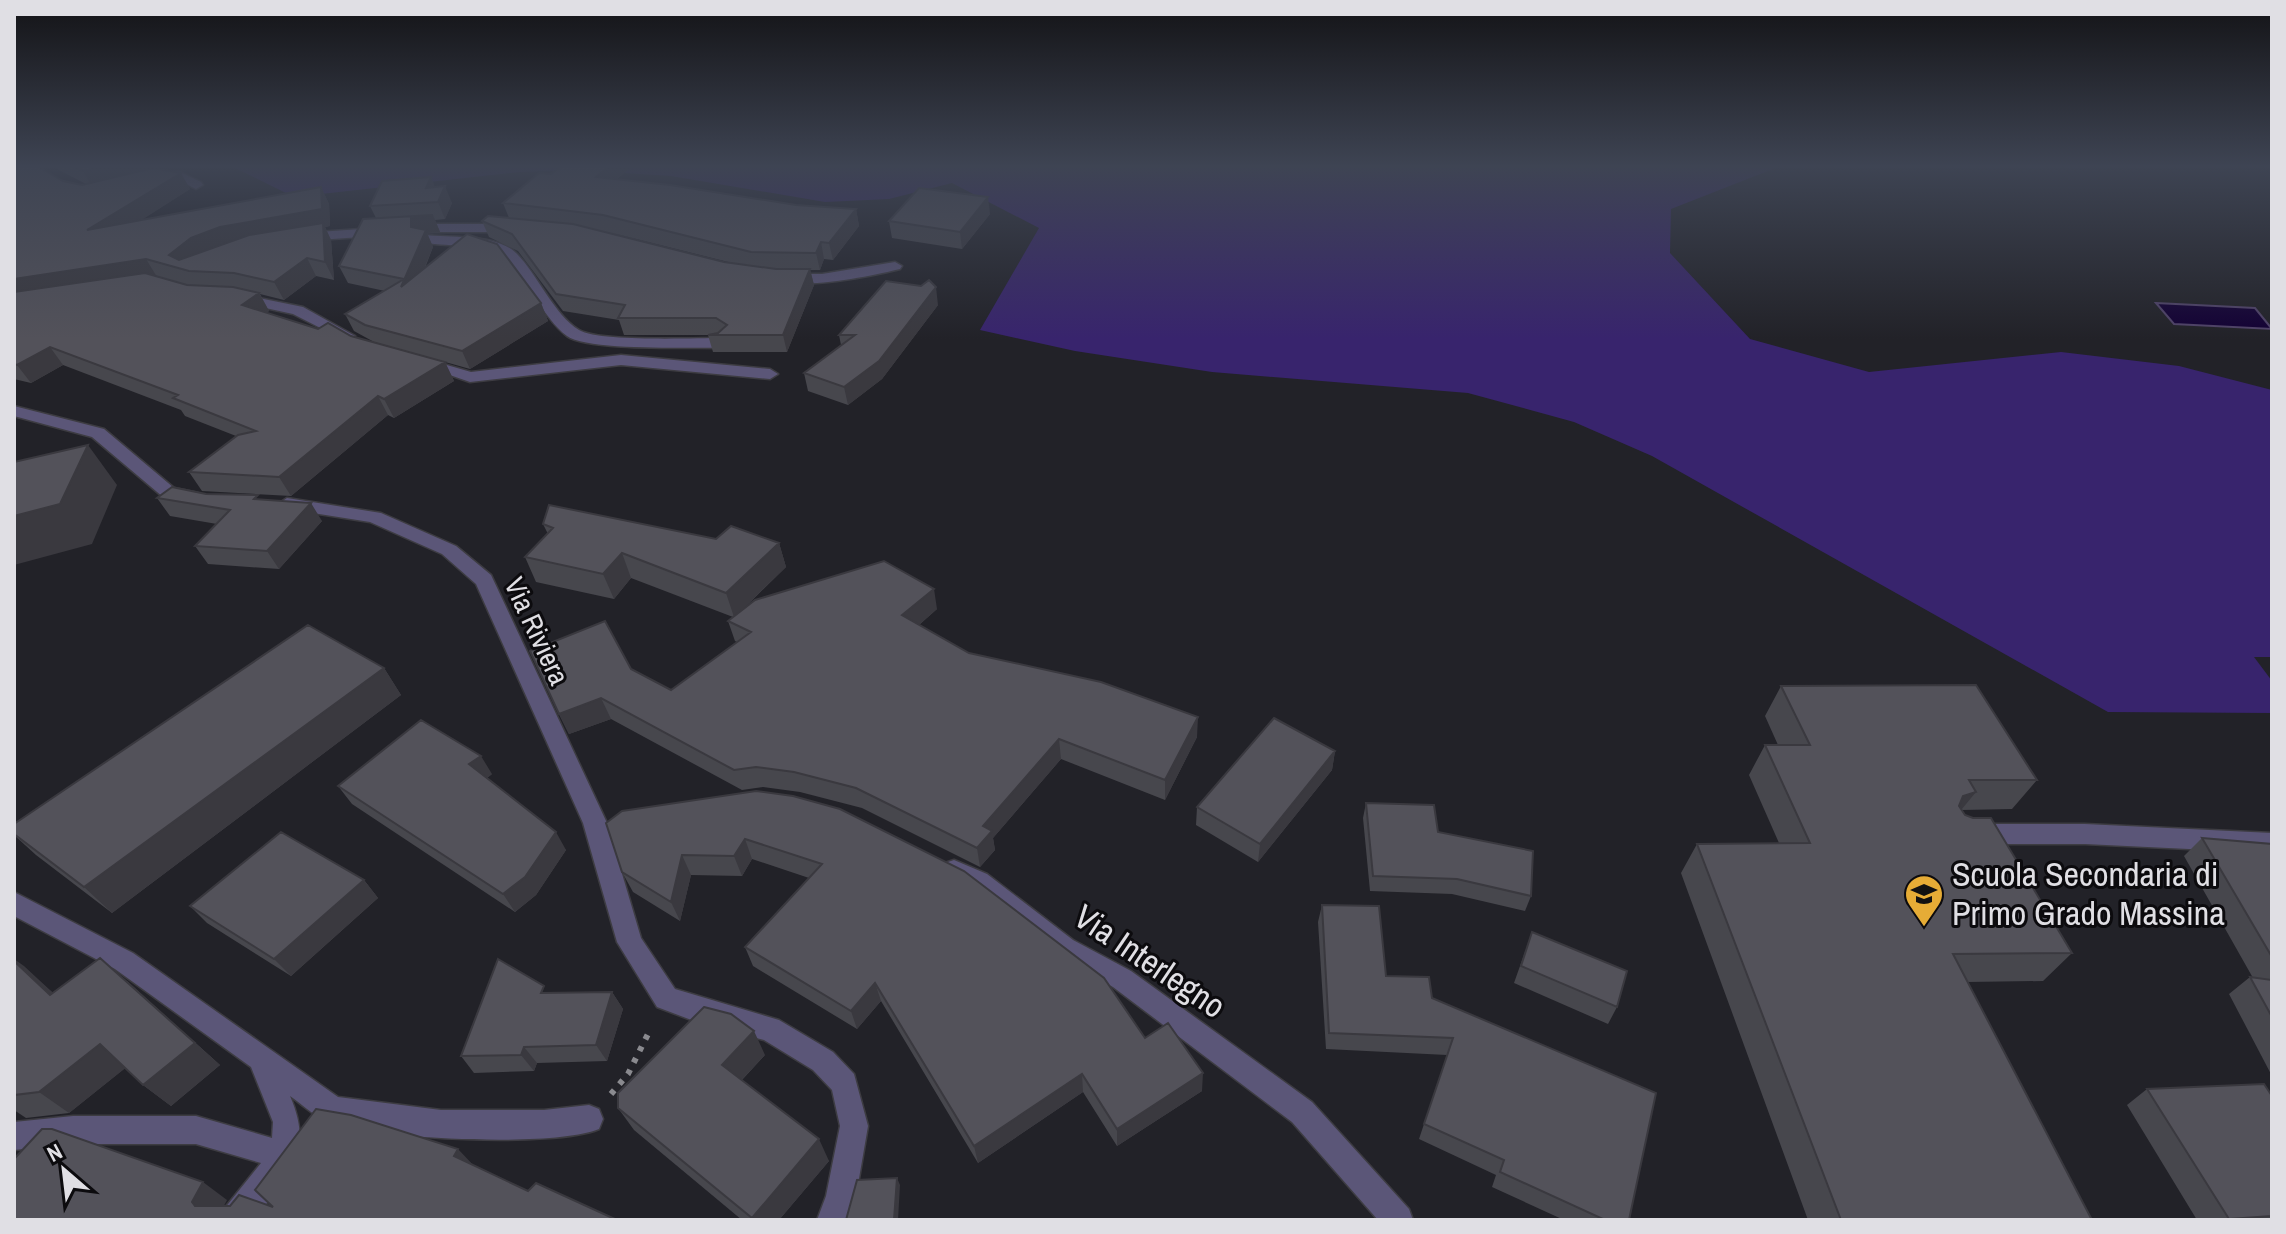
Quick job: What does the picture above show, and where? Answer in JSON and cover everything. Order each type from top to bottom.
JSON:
[{"type":"street","points":[[530,229],[434,228],[290,243],[432,239],[490,246],[510,254],[537,293],[574,334],[606,340],[721,343]]},
{"type":"street","points":[[762,277],[822,278],[895,266]]},
{"type":"street","points":[[236,298],[298,310],[367,348]]},
{"type":"street","points":[[410,360],[470,377],[621,360],[770,374]]},
{"type":"street","points":[[14,411],[98,433],[169,493],[207,500]]},
{"type":"street","name":"Via Riviera","points":[[262,504],[304,505],[374,517],[449,550],[484,580],[595,823]]},
{"type":"street","points":[[625,819],[595,823],[630,942],[666,998],[702,1012],[770,1029],[823,1061],[844,1083],[854,1126],[841,1196],[832,1220]]},
{"type":"street","points":[[1951,834],[2085,834],[2272,843]]},
{"type":"street","name":"Via Interlegno","points":[[927,856],[978,881],[1064,948],[1122,979],[1302,1112],[1398,1220]]},
{"type":"street","points":[[14,903],[38,919],[124,961],[333,1110],[441,1124],[544,1124],[589,1119]]},
{"type":"street","points":[[235,1220],[285,1156],[287,1122],[261,1058]]},
{"type":"street","points":[[14,1136],[73,1130],[196,1130],[285,1156]]},
{"type":"path","points":[[589,1119],[628,1074],[666,998]]},
{"type":"shaded area","points":[[1032,225],[1671,225],[1670,253],[1750,339],[1869,372],[2061,352],[2179,366],[2272,390],[2272,657],[2254,657],[2272,681],[2272,713],[2108,712],[1652,456],[1574,422],[1468,393],[1212,372],[1075,351],[980,330],[1039,228]]},
{"type":"shaded area","points":[[2156,303],[2255,308],[2272,329],[2174,324]]},
{"type":"building","points":[[14,225],[96,225],[87,230],[116,225],[234,225],[191,238],[169,255],[179,260],[249,235],[323,225],[325,262],[307,258],[274,282],[234,273],[189,271],[146,259],[14,279]]},
{"type":"building","points":[[360,225],[411,225],[426,230],[401,287],[467,234],[497,244],[541,303],[462,351],[365,325],[345,314],[404,279],[339,266]]},
{"type":"building","points":[[490,225],[575,225],[724,262],[776,269],[810,269],[783,335],[708,335],[718,333],[727,325],[716,318],[618,318],[625,305],[556,294],[512,234]]},
{"type":"building","points":[[641,225],[844,225],[829,243],[821,242],[816,253],[751,252]]},
{"type":"building","points":[[912,225],[966,225],[960,232]]},
{"type":"building","points":[[145,273],[187,285],[233,287],[259,293],[242,305],[318,329],[328,323],[351,336],[445,362],[384,399],[378,396],[279,477],[189,472],[238,435],[256,431],[173,398],[178,395],[50,347],[14,364],[14,292]]},
{"type":"building","points":[[929,280],[936,287],[879,361],[844,387],[804,373],[855,335],[839,335],[886,281],[921,286]]},
{"type":"building","points":[[88,445],[60,504],[14,516],[14,462]]},
{"type":"building","points":[[172,487],[206,494],[258,495],[254,499],[311,503],[267,551],[195,546],[230,510],[157,498]]},
{"type":"building","points":[[549,505],[716,539],[731,526],[779,543],[726,593],[622,553],[603,574],[525,557],[553,528],[543,524]]},
{"type":"building","points":[[884,561],[934,589],[902,615],[969,653],[1101,682],[1198,717],[1165,780],[1059,739],[983,826],[992,831],[977,848],[856,788],[794,772],[756,767],[734,770],[601,698],[559,714],[530,651],[605,621],[631,669],[671,690],[751,632],[728,621],[755,600]]},
{"type":"building","points":[[308,625],[384,668],[84,887],[14,834],[14,824]]},
{"type":"building","name":"Scuola Secondaria di Primo Grado Massina","points":[[1976,685],[2037,780],[1969,780],[1976,792],[1963,796],[1959,806],[1965,815],[1973,818],[1991,818],[2072,953],[1953,954],[2092,1220],[1841,1220],[1697,844],[1810,843],[1765,745],[1810,745],[1781,686]]},
{"type":"building","points":[[1274,718],[1335,751],[1260,844],[1197,807]]},
{"type":"building","points":[[421,720],[481,756],[469,764],[556,832],[525,877],[503,894],[338,786]]},
{"type":"building","points":[[756,791],[793,796],[840,809],[964,871],[1104,978],[1145,1038],[1168,1023],[1203,1073],[1117,1129],[1082,1074],[974,1146],[875,983],[851,1011],[745,947],[822,864],[745,839],[734,856],[682,855],[671,902],[622,872],[606,823],[622,811]]},
{"type":"building","points":[[1366,803],[1434,805],[1438,832],[1533,851],[1531,896],[1457,879],[1373,876]]},
{"type":"building","points":[[281,832],[364,880],[274,959],[190,906]]},
{"type":"building","points":[[2202,838],[2272,844],[2272,957]]},
{"type":"building","points":[[1322,905],[1379,906],[1386,976],[1429,977],[1432,998],[1656,1093],[1629,1220],[1605,1220],[1500,1172],[1504,1160],[1424,1124],[1453,1038],[1329,1033]]},
{"type":"building","points":[[1532,932],[1627,971],[1617,1007],[1521,966]]},
{"type":"building","points":[[100,958],[195,1043],[143,1085],[100,1044],[39,1092],[14,1095],[14,961],[50,995]]},
{"type":"building","points":[[498,959],[544,986],[541,993],[612,992],[596,1045],[524,1047],[521,1055],[461,1056]]},
{"type":"building","points":[[2250,977],[2272,980],[2272,1017]]},
{"type":"building","points":[[704,1007],[731,1014],[754,1031],[722,1065],[819,1139],[752,1218],[618,1108],[618,1093]]},
{"type":"building","points":[[2264,1084],[2272,1096],[2272,1216],[2229,1219],[2147,1089]]},
{"type":"building","points":[[316,1109],[351,1115],[458,1149],[454,1156],[528,1191],[536,1183],[617,1220],[14,1220],[14,1159],[42,1129],[52,1129],[203,1182],[192,1202],[195,1206],[230,1206],[239,1195],[273,1207],[255,1190]]},
{"type":"building","points":[[897,1178],[894,1220],[846,1220],[857,1180]]},
{"type":"place","name":"Scuola Secondaria di Primo Grado Massina","points":[[1924,928]]}]
